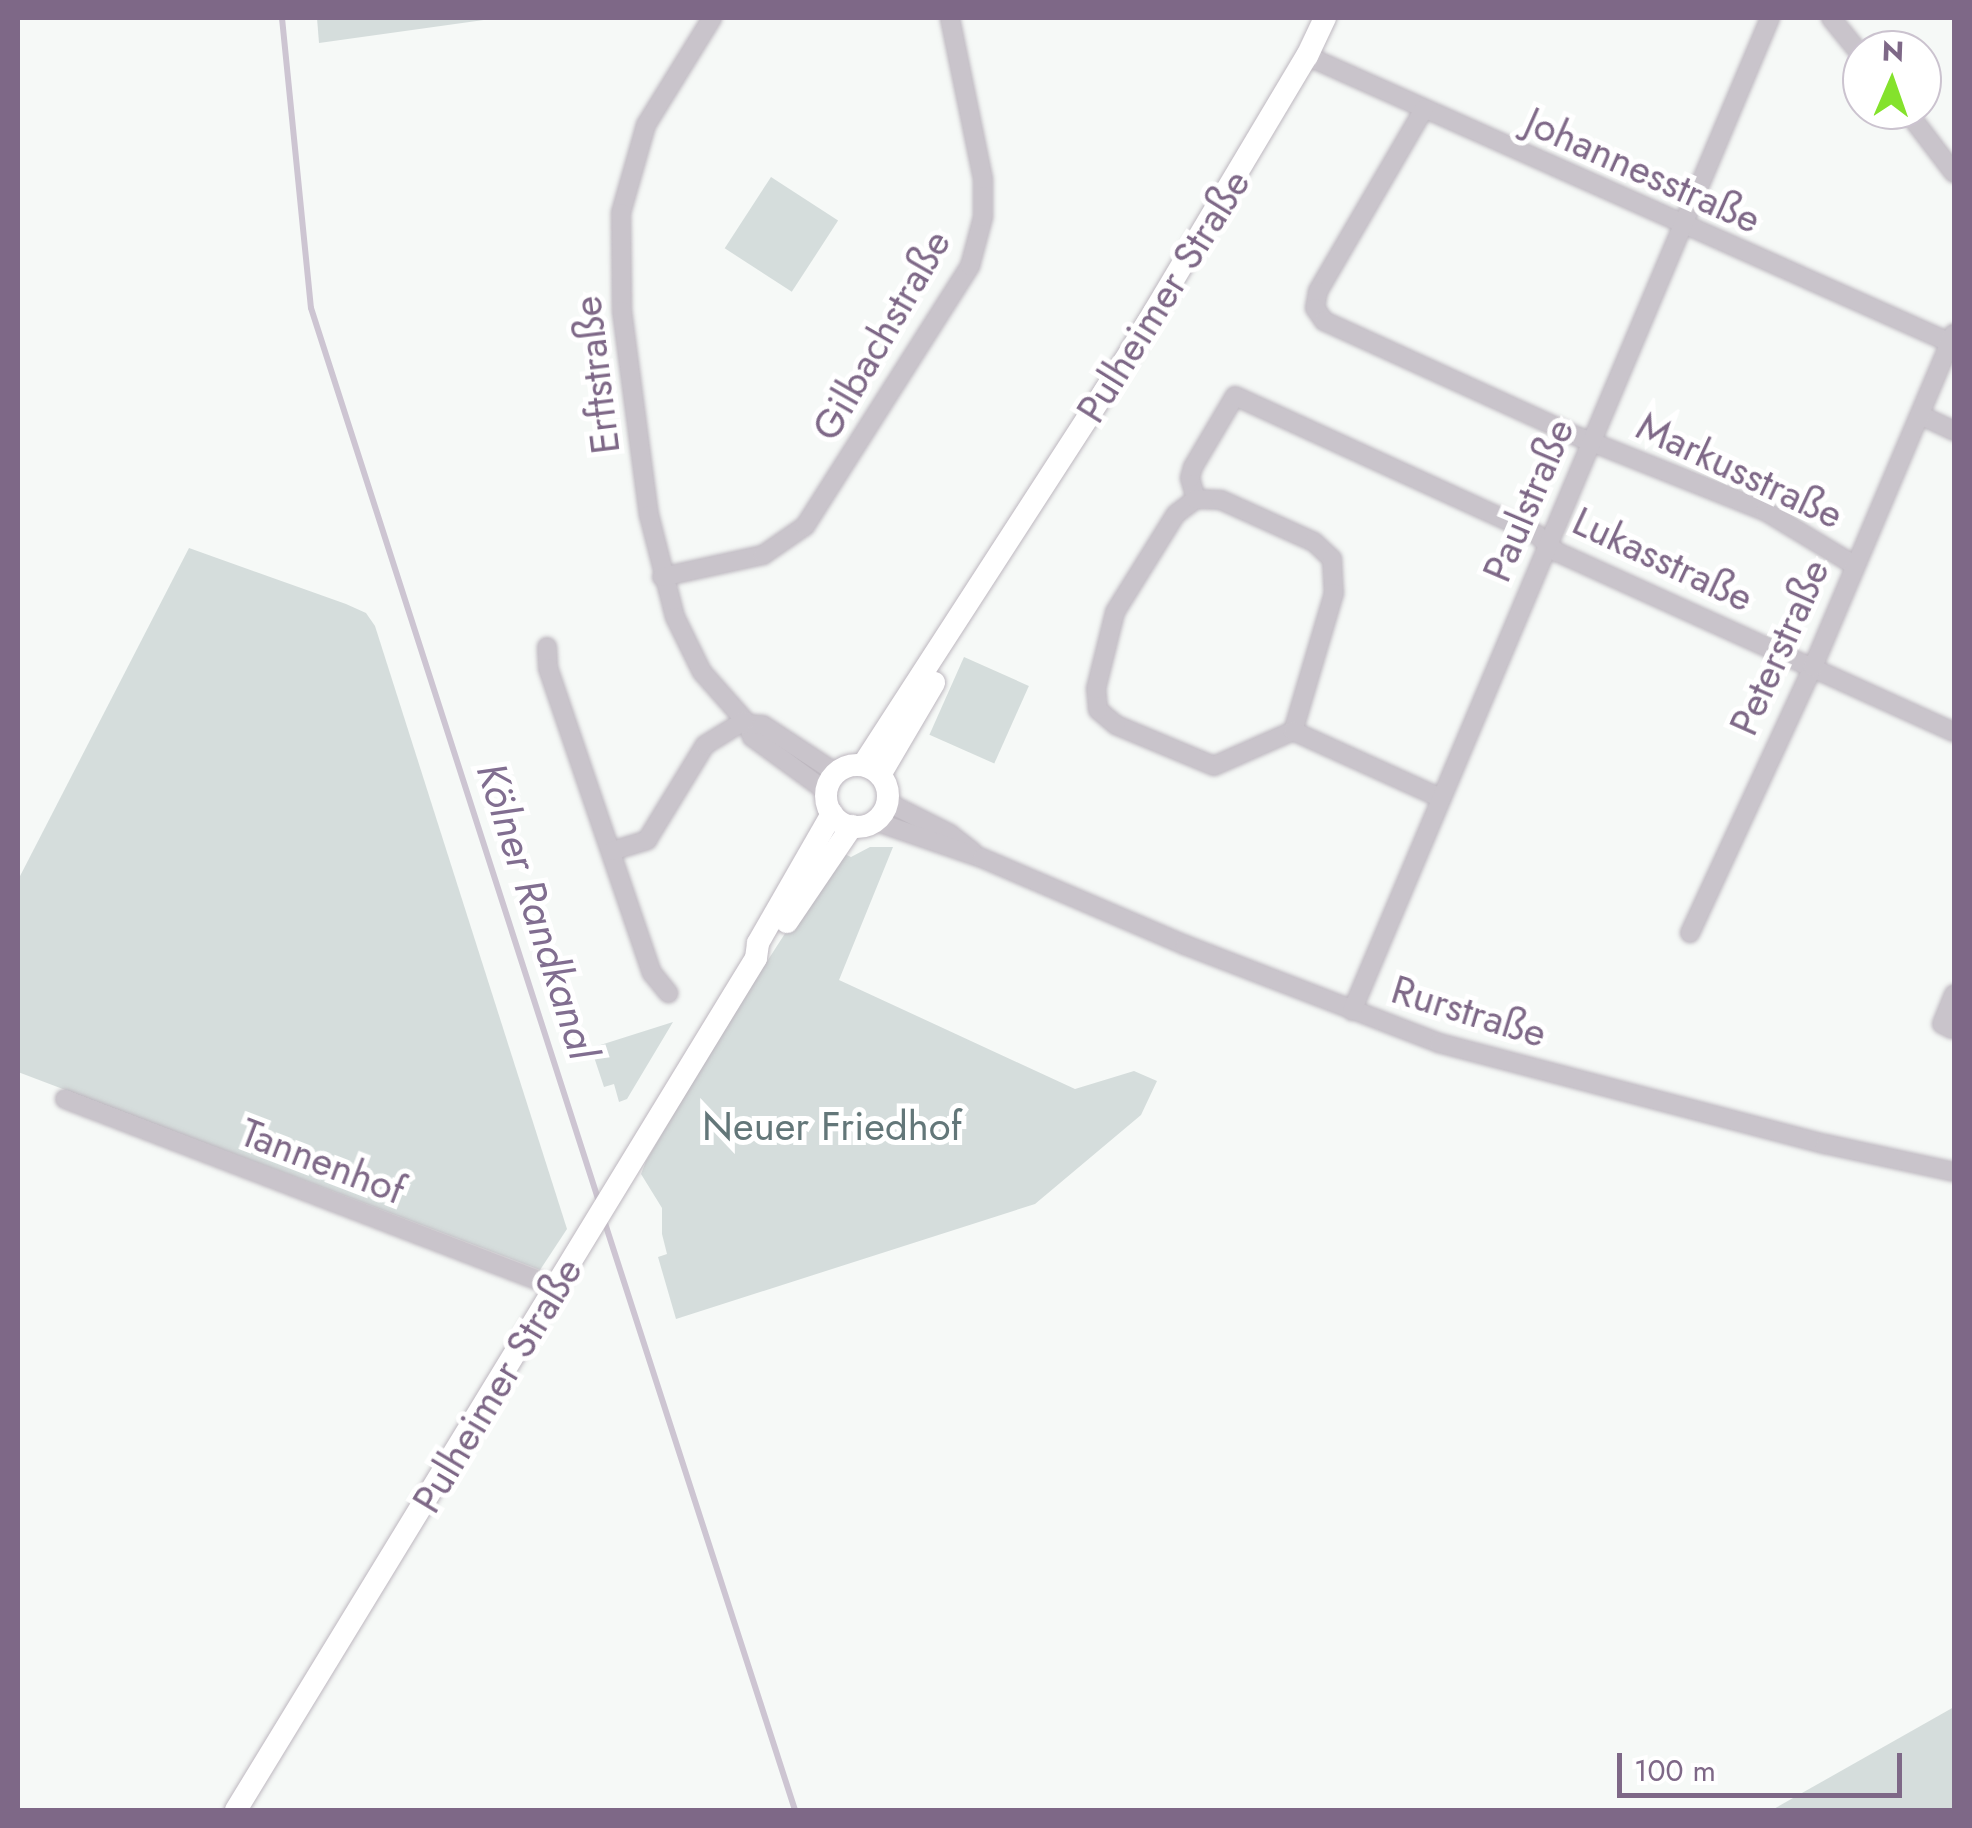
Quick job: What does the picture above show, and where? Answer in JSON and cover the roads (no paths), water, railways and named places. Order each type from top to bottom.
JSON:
[{"type":"main road","name":"Pulheimer Straße","points":[[871,770],[992,585],[993,570],[1307,56],[1326,18]]},
{"type":"main road","points":[[851,805],[871,770]]},
{"type":"main road","points":[[851,805],[871,770]]},
{"type":"main road","name":"Pulheimer Straße","points":[[236,1810],[756,958],[758,943],[851,805]]},
{"type":"street","name":"Erftstraße","points":[[712,18],[646,124],[621,214],[619,281],[648,514],[662,578],[689,648],[713,687],[746,723],[752,737],[851,805]]},
{"type":"street","name":"Gilbachstraße","points":[[662,578],[763,556],[805,526],[970,266],[983,218],[982,178],[950,18]]},
{"type":"street","name":"Paulstraße","points":[[1352,1011],[1680,224],[1770,18]]},
{"type":"street","name":"Johannesstraße","points":[[1307,56],[1680,224],[1953,338]]},
{"type":"street","name":"Markusstraße","points":[[1424,110],[1322,282],[1315,308],[1334,326],[1765,511],[1854,565]]},
{"type":"street","points":[[1921,130],[1954,173]]},
{"type":"street","name":"Peterstraße","points":[[1690,932],[1813,667],[1953,338]]},
{"type":"street","name":"Lukasstraße","points":[[1196,499],[1190,478],[1193,467],[1235,396],[1954,732]]},
{"type":"street","points":[[1920,415],[1954,430]]},
{"type":"street","points":[[1293,731],[1334,593],[1332,559],[1314,542],[1222,500],[1196,499],[1176,514],[1115,612],[1096,688],[1098,710],[1116,724],[1214,766],[1293,731],[1441,798]]},
{"type":"street","points":[[547,647],[553,684],[652,973],[668,993]]},
{"type":"street","points":[[612,851],[647,840],[705,744],[746,723]]},
{"type":"street","name":"Rurstraße","points":[[851,805],[1352,1011],[1468,1052],[1844,1149],[1954,1172]]},
{"type":"street","points":[[1952,1029],[1942,1024],[1954,994]]},
{"type":"street","name":"Tannenhof","points":[[65,1099],[555,1287]]},
{"type":"waterway","name":"Kölner Randkanal","points":[[282,18],[311,308],[600,1205]]},
{"type":"waterway","name":"Kölner Randkanal","points":[[603,1217],[795,1810]]},
{"type":"park label","name":"Neuer Friedhof","points":[[832,1126]]}]
